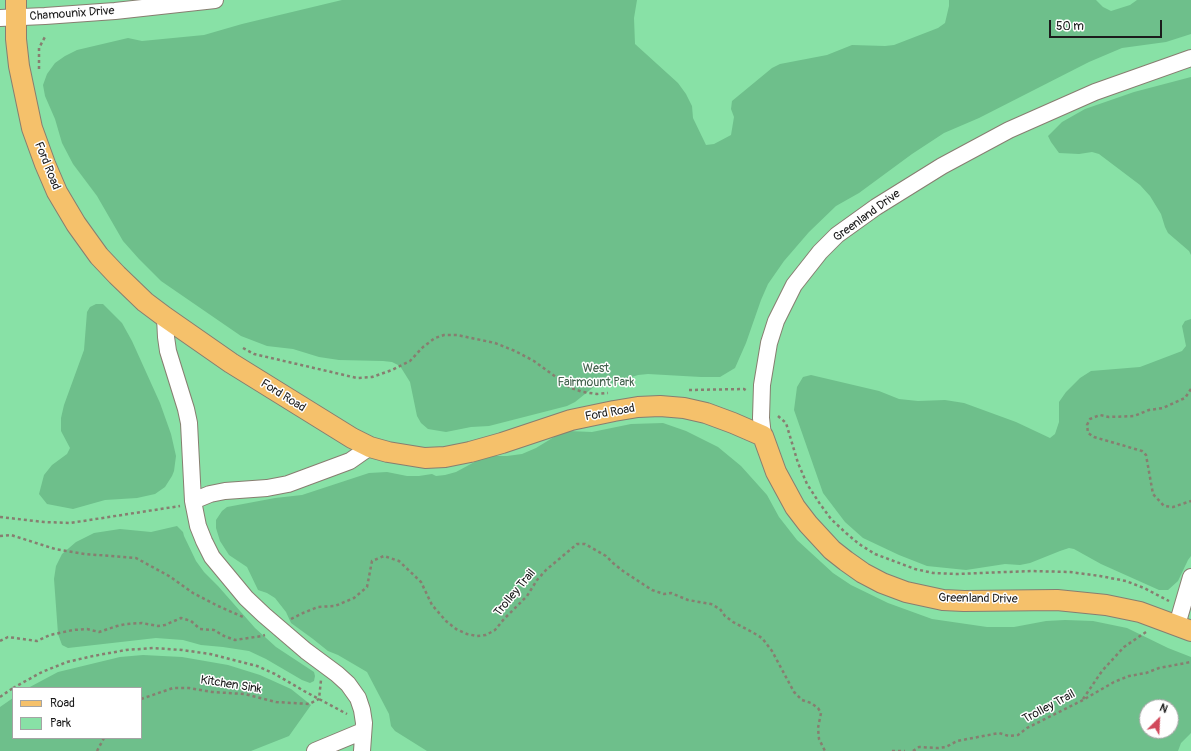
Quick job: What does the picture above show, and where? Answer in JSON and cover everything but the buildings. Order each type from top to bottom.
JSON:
[{"type":"main road","name":"Ford Road","points":[[11,12],[24,95],[45,164],[57,192],[76,224],[99,256],[145,302],[165,317],[231,363],[352,438],[370,447],[405,456],[425,458],[445,457],[502,443],[564,422],[594,414],[638,407],[660,406],[684,408],[706,413],[763,436]]},
{"type":"main road","name":"Greenland Drive","points":[[763,436],[769,456],[779,478],[795,507],[808,524],[832,550],[863,573],[882,583],[906,592],[943,600],[1057,600],[1106,605],[1140,612],[1184,628]]},
{"type":"street","name":"Chamounix Drive","points":[[11,12],[115,11],[215,0]]},
{"type":"street","name":"Greenland Drive","points":[[763,436],[761,418],[762,385],[769,342],[776,321],[794,285],[820,252],[837,235],[876,207],[942,166],[1009,130],[1095,92],[1191,58]]},
{"type":"street","points":[[165,317],[168,351],[186,408],[189,423],[193,501],[198,526],[204,541],[212,557],[246,598],[306,651],[348,684],[358,698],[362,710],[364,727],[362,751]]},
{"type":"street","points":[[193,501],[210,494],[225,491],[267,488],[288,484],[350,461],[370,447]]},
{"type":"street","points":[[1184,628],[1191,577]]},
{"type":"street","points":[[315,751],[364,727]]},
{"type":"path","points":[[39,76],[38,48],[46,35]]},
{"type":"path","points":[[237,345],[254,354],[357,378],[372,377],[392,370],[410,361],[434,338],[444,335],[457,335],[495,344],[515,351],[534,361],[571,388],[597,394],[612,393]]},
{"type":"path","points":[[686,390],[744,389],[749,391]]},
{"type":"path","points":[[1191,389],[1185,398],[1163,408],[1149,410],[1134,416],[1109,417],[1100,414],[1090,419],[1087,425],[1088,433],[1094,437],[1142,451],[1146,455],[1153,494],[1164,506],[1173,508],[1191,501]]},
{"type":"path","points":[[778,416],[786,423],[798,463],[807,484],[820,504],[831,519],[846,533],[859,544],[875,554],[903,565],[933,573],[958,574],[1031,571],[1070,572],[1100,576],[1138,585],[1173,603]]},
{"type":"path","points":[[0,517],[44,522],[70,523],[181,506],[193,501]]},
{"type":"path","points":[[0,536],[11,535],[55,550],[136,558],[169,576],[193,592],[241,617],[251,620],[260,618],[264,615]]},
{"type":"path","name":"Trolley Trail","points":[[0,641],[8,637],[36,641],[50,635],[73,630],[87,628],[99,632],[126,624],[142,623],[158,626],[165,625],[181,618],[191,621],[200,629],[214,630],[235,640],[262,636],[303,613],[318,607],[335,606],[354,598],[367,587],[372,561],[384,556],[399,561],[422,582],[432,605],[446,621],[456,629],[467,634],[477,636],[486,635],[495,630],[527,596],[537,580],[559,558],[577,544],[585,544],[606,556],[623,571],[652,590],[664,594],[671,593],[688,600],[711,604],[720,609],[725,616],[733,622],[762,638],[772,651],[794,692],[802,700],[811,703],[818,708],[821,713],[818,728],[819,740],[825,751]]},
{"type":"path","points":[[1083,700],[1102,671],[1124,647],[1149,631],[1157,618]]},
{"type":"path","points":[[15,687],[42,672],[67,662],[93,656],[119,651],[153,648],[182,650],[210,654],[257,666],[275,674],[319,699],[364,727]]},
{"type":"path","name":"Trolley Trail","points":[[913,751],[919,747],[946,747],[957,741],[999,733],[1009,736],[1018,735],[1027,728],[1083,700],[1114,682],[1129,676],[1146,673],[1165,666],[1191,662]]},
{"type":"path","name":"Kitchen Sink","points":[[142,699],[173,688],[189,688],[212,692],[245,694],[276,702],[309,704],[319,699]]},
{"type":"path","points":[[0,697],[12,689]]},
{"type":"path","points":[[97,751],[103,739]]},
{"type":"path","points":[[892,751],[905,751]]},
{"type":"green space","name":"West Fairmount Park","points":[[0,0],[1191,0],[1191,751],[0,751]]},
{"type":"green space","points":[[342,0],[637,0],[634,18],[635,44],[678,83],[686,94],[692,106],[693,118],[706,145],[714,144],[731,135],[734,117],[731,109],[732,101],[772,68],[780,64],[827,55],[852,45],[894,45],[938,28],[945,23],[949,0],[1096,0],[1103,7],[1111,11],[1130,5],[1137,0],[1191,0],[1191,34],[1166,42],[1122,48],[1089,62],[979,118],[944,133],[912,154],[859,193],[836,206],[809,232],[784,261],[768,284],[735,368],[720,377],[648,374],[638,375],[604,386],[595,386],[575,402],[567,406],[489,426],[471,427],[446,432],[428,429],[421,423],[417,416],[410,382],[400,366],[392,362],[383,361],[339,360],[319,357],[293,349],[267,346],[241,336],[161,281],[123,241],[97,196],[73,164],[62,143],[55,119],[45,96],[43,85],[47,74],[55,63],[77,50],[128,38],[142,41],[204,35],[242,24]]},
{"type":"green space","points":[[1191,77],[1191,255],[1189,251],[1168,233],[1161,214],[1150,196],[1140,185],[1099,154],[1092,152],[1079,154],[1059,153],[1048,136],[1062,122],[1085,109],[1134,92]]},
{"type":"green space","points":[[96,304],[103,304],[122,323],[132,341],[160,403],[171,434],[176,456],[172,476],[165,487],[155,494],[137,498],[105,500],[73,509],[47,504],[39,494],[44,475],[52,465],[67,454],[70,448],[61,431],[61,418],[64,405],[84,350],[87,312],[90,307]]},
{"type":"green space","points":[[1191,319],[1191,556],[1178,581],[1168,590],[1159,590],[1101,564],[1074,549],[1069,548],[1030,563],[1020,565],[1005,564],[966,570],[927,566],[863,538],[845,522],[823,493],[794,410],[797,387],[803,377],[811,375],[879,391],[899,399],[918,401],[945,400],[964,403],[1016,422],[1050,438],[1055,434],[1059,422],[1059,402],[1066,392],[1080,378],[1091,371],[1140,367],[1182,351],[1186,346],[1182,326],[1185,321]]},
{"type":"green space","points":[[663,423],[686,431],[718,447],[741,466],[767,495],[779,517],[797,540],[833,573],[851,585],[888,603],[932,619],[987,627],[1014,627],[1046,621],[1093,621],[1127,628],[1168,648],[1191,657],[1191,733],[1181,743],[1178,751],[427,751],[395,731],[391,726],[389,714],[367,672],[338,655],[328,651],[291,623],[286,612],[275,598],[258,590],[247,567],[229,555],[220,541],[216,528],[216,520],[222,511],[227,507],[275,498],[302,495],[369,473],[387,472],[407,476],[432,474],[436,476],[445,475],[456,472],[480,459],[493,456],[522,454],[536,448],[559,434],[568,431],[592,432],[631,424]]},
{"type":"green space","points":[[177,526],[183,532],[196,561],[204,572],[255,628],[276,647],[314,672],[314,681],[310,683],[302,680],[249,651],[201,645],[183,640],[156,638],[68,648],[62,645],[58,634],[54,579],[56,566],[62,554],[76,542],[94,533],[120,529],[151,532]]},
{"type":"green space","points":[[143,655],[182,657],[228,665],[260,675],[291,689],[311,705],[289,736],[251,751],[0,751],[0,707],[12,699],[12,739],[142,739],[142,687],[30,687],[58,672],[120,657]]}]
